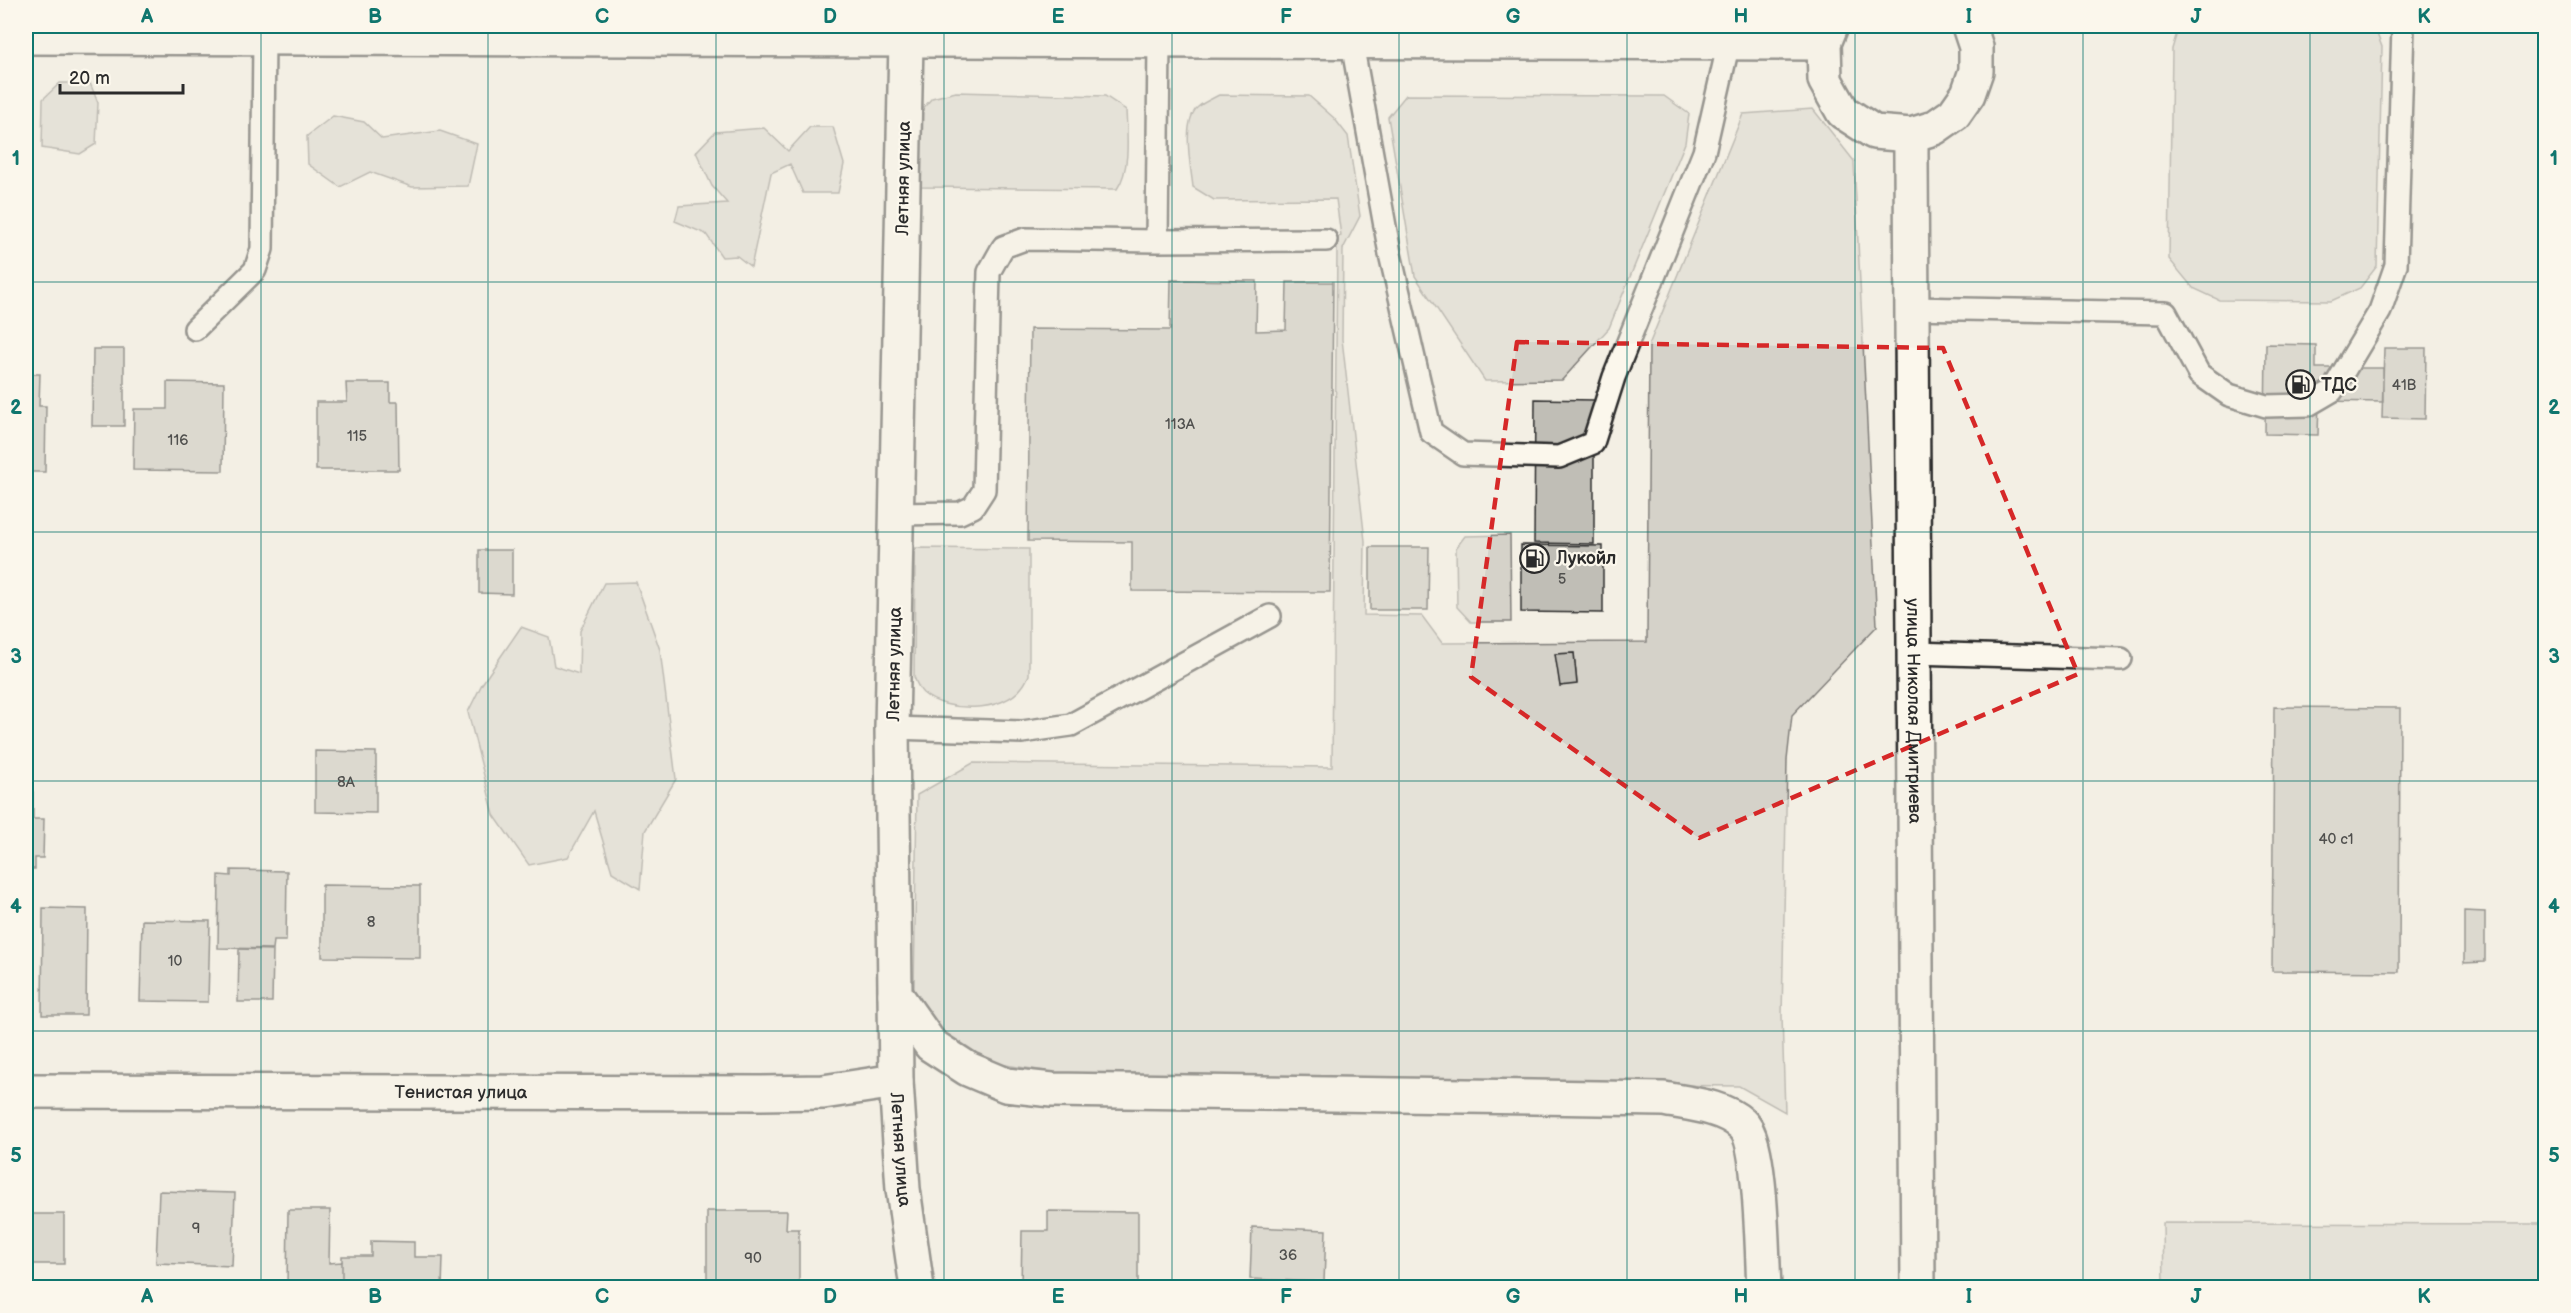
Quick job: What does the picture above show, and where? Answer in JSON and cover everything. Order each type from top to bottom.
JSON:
[{"type":"main road","points":[[26,37],[1352,43],[1729,42],[1827,34],[1825,80],[1843,112],[1874,132],[1911,135],[1934,128],[1954,114],[1968,94],[1976,71],[1976,47],[1969,26]]},
{"type":"main road","name":"Летняя улица","points":[[906,40],[892,728],[896,1081],[903,1189],[917,1287]]},
{"type":"main road","name":"улица Николая Дмитриева","points":[[1911,135],[1910,308],[1918,1008],[1918,1287]]},
{"type":"main road","points":[[895,994],[931,1045],[968,1070],[1006,1084],[1052,1090],[1664,1100],[1719,1110],[1744,1125],[1754,1152],[1764,1287]]},
{"type":"main road","name":"Тенистая улица","points":[[26,1091],[762,1093],[823,1092],[896,1081]]},
{"type":"lane","points":[[1910,308],[2166,314],[2199,374],[2229,395],[2266,406],[2308,405],[2324,396],[2331,391],[2380,311],[2396,265],[2403,26]]},
{"type":"lane","points":[[195,329],[255,270],[262,249],[264,37]]},
{"type":"lane","points":[[1158,241],[1159,41]]},
{"type":"lane","points":[[1352,43],[1390,254],[1431,432],[1463,454],[1558,457],[1593,443],[1614,377],[1704,152],[1729,42]]},
{"type":"lane","points":[[897,514],[960,513],[973,507],[984,490],[989,272],[1004,247],[1025,238],[1158,241],[1326,240]]},
{"type":"lane","points":[[892,728],[1022,732],[1071,725],[1270,616]]},
{"type":"lane","points":[[1913,653],[2121,660]]},
{"type":"highlighted area","points":[[1517,342],[1943,348],[2078,674],[1699,838],[1471,677]]},
{"type":"shaded area","points":[[2179,26],[2374,26],[2382,47],[2377,266],[2360,288],[2331,301],[2219,300],[2193,288],[2169,259],[2172,49]]},
{"type":"shaded area","points":[[60,83],[90,83],[98,103],[96,144],[80,154],[42,148],[43,99]]},
{"type":"shaded area","points":[[956,92],[1105,96],[1126,110],[1126,162],[1117,189],[920,187],[920,112],[932,98]]},
{"type":"shaded area","points":[[1219,95],[1309,96],[1334,118],[1348,136],[1360,216],[1343,249],[1342,339],[1365,541],[1364,615],[1422,616],[1442,643],[1647,642],[1649,345],[1743,114],[1813,109],[1854,161],[1877,626],[1792,715],[1787,760],[1782,1016],[1785,1112],[1739,1086],[1221,1081],[1072,1075],[999,1064],[945,1038],[914,991],[917,795],[973,763],[1332,767],[1337,249],[1338,237],[1341,236],[1336,199],[1214,200],[1193,187],[1188,145],[1190,123],[1198,107]],"holes":[[[1574,653],[1577,683],[1560,686],[1556,654]]]},
{"type":"shaded area","points":[[1406,95],[1664,96],[1689,114],[1685,143],[1609,328],[1562,380],[1485,381],[1415,276],[1388,117]]},
{"type":"shaded area","points":[[333,116],[364,122],[382,139],[440,131],[477,144],[468,186],[412,187],[370,172],[340,187],[308,164],[307,136]]},
{"type":"shaded area","points":[[810,127],[833,127],[844,164],[838,193],[803,193],[790,164],[771,173],[751,267],[737,256],[722,257],[706,234],[675,221],[679,206],[727,203],[712,186],[696,152],[715,132],[764,128],[788,151]]},
{"type":"shaded area","points":[[1510,535],[1511,622],[1471,622],[1457,607],[1456,548],[1465,536]]},
{"type":"shaded area","points":[[915,548],[1029,549],[1029,675],[1023,686],[1013,696],[988,706],[959,707],[933,700],[920,690],[914,677]]},
{"type":"shaded area","points":[[636,582],[660,650],[676,779],[645,831],[640,889],[612,872],[594,811],[568,857],[529,865],[494,815],[468,712],[482,684],[521,627],[549,637],[554,666],[579,674],[580,631],[604,583]]},
{"type":"shaded area","points":[[2163,1223],[2545,1224],[2545,1287],[2164,1287]]},
{"type":"building","points":[[1171,280],[1257,281],[1256,331],[1286,330],[1287,282],[1333,282],[1330,592],[1132,591],[1132,542],[1028,541],[1030,329],[1170,330]]},
{"type":"building","points":[[2266,344],[2316,345],[2316,368],[2383,368],[2383,402],[2319,401],[2318,435],[2265,434]]},
{"type":"building","points":[[2384,348],[2426,348],[2425,419],[2382,418]]},
{"type":"building","points":[[93,349],[124,349],[124,426],[92,426]]},
{"type":"building","points":[[26,374],[40,374],[39,406],[46,406],[45,472],[26,472]]},
{"type":"building","points":[[167,382],[224,383],[223,471],[133,470],[134,409],[167,409]]},
{"type":"building","points":[[346,383],[390,383],[390,402],[398,402],[399,470],[316,470],[316,402],[347,402]]},
{"type":"building","points":[[1535,399],[1594,400],[1594,544],[1534,543]]},
{"type":"building","points":[[1521,545],[1603,546],[1603,613],[1521,612]]},
{"type":"building","points":[[1370,547],[1429,547],[1428,610],[1370,610]]},
{"type":"building","points":[[479,550],[512,550],[512,594],[479,593]]},
{"type":"building","points":[[1574,653],[1577,684],[1560,686],[1555,654]]},
{"type":"building","points":[[2274,707],[2400,708],[2399,972],[2272,971]]},
{"type":"building","points":[[315,751],[376,752],[376,813],[315,812]]},
{"type":"building","points":[[26,792],[33,792],[33,819],[44,819],[43,858],[35,858],[35,869],[26,869]]},
{"type":"building","points":[[231,870],[287,871],[286,941],[274,941],[273,949],[218,948],[219,875],[231,876]]},
{"type":"building","points":[[322,885],[420,886],[420,958],[322,957]]},
{"type":"building","points":[[43,908],[87,909],[86,1015],[42,1015]]},
{"type":"building","points":[[2464,911],[2485,912],[2485,962],[2464,963]]},
{"type":"building","points":[[142,920],[210,921],[208,1002],[140,1001]]},
{"type":"building","points":[[239,949],[273,950],[272,1002],[238,1002]]},
{"type":"building","points":[[159,1191],[235,1193],[232,1266],[156,1263]]},
{"type":"building","points":[[26,1205],[31,1205],[31,1214],[64,1214],[64,1264],[31,1264],[30,1288],[26,1288]]},
{"type":"building","points":[[288,1210],[330,1210],[329,1263],[342,1262],[342,1288],[287,1288]]},
{"type":"building","points":[[707,1211],[787,1211],[786,1229],[799,1229],[799,1288],[707,1288]]},
{"type":"building","points":[[1048,1211],[1138,1212],[1138,1288],[1021,1288],[1022,1231],[1048,1231]]},
{"type":"building","points":[[1252,1227],[1326,1230],[1324,1282],[1250,1279]]},
{"type":"building","points":[[371,1241],[414,1242],[414,1257],[443,1257],[442,1288],[342,1288],[342,1256],[371,1256]]},
{"type":"place","name":"ТДС","points":[[2300,385]]},
{"type":"place","name":"Лукойл","points":[[1535,558]]}]
